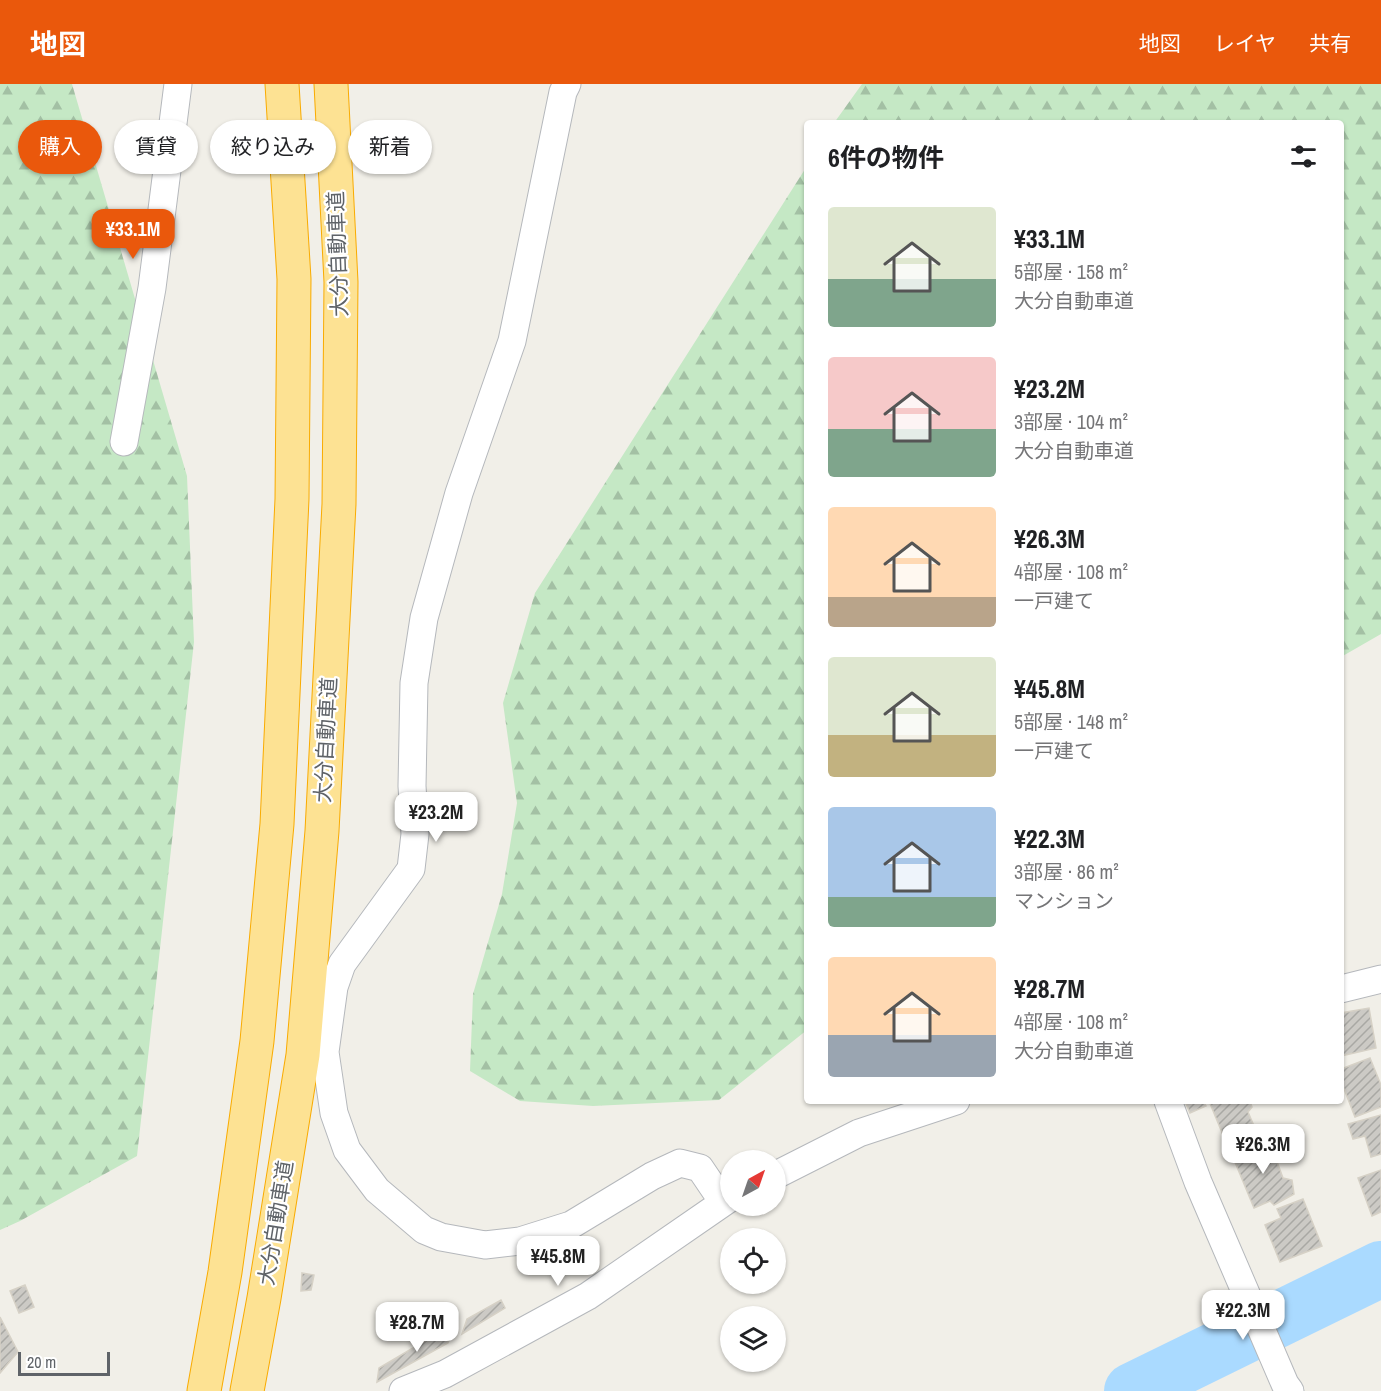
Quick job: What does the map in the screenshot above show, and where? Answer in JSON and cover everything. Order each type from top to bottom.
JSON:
[{"type":"highway","name":"大分自動車道","points":[[204,1391],[225,1272],[257,1041],[277,824],[292,499],[294,291],[282,84]]},
{"type":"highway","name":"大分自動車道","points":[[247,1391],[303,1055],[322,831],[339,504],[340,282],[331,84]]},
{"type":"street","points":[[124,442],[152,288],[178,84]]},
{"type":"street","points":[[567,84],[563,92],[512,340],[459,493],[424,618],[414,683],[412,786],[415,834],[411,869],[342,964],[334,987],[325,1052],[334,1113],[347,1150],[376,1190],[424,1230],[441,1237],[485,1245],[520,1241],[571,1226],[652,1176],[680,1163],[700,1168],[720,1192]]},
{"type":"street","points":[[1344,988],[1381,979]]},
{"type":"street","points":[[786,1170],[859,1133],[947,1104]]},
{"type":"street","points":[[1169,1104],[1198,1182],[1286,1383]]},
{"type":"street","points":[[403,1391],[445,1374],[588,1296],[720,1205]]},
{"type":"green space","points":[[0,84],[72,84],[83,120],[18,120],[18,174],[98,174],[187,476],[194,642],[137,1156],[0,1230]]},
{"type":"green space","points":[[862,84],[1381,84],[1381,634],[1344,655],[1344,120],[836,120]]},
{"type":"green space","points":[[804,171],[804,1032],[719,1100],[593,1106],[520,1101],[470,1071],[473,994],[502,894],[517,803],[503,703],[535,593]]},
{"type":"building","points":[[1369,1008],[1376,1048],[1344,1055],[1344,1012]]},
{"type":"building","points":[[1370,1058],[1381,1085],[1381,1107],[1355,1117],[1344,1089],[1344,1068]]},
{"type":"building","points":[[1186,1104],[1205,1104],[1206,1106],[1190,1113]]},
{"type":"building","points":[[1210,1104],[1251,1104],[1252,1107],[1248,1112],[1258,1135],[1237,1144],[1232,1131],[1223,1135]]},
{"type":"building","points":[[1381,1115],[1381,1154],[1371,1157],[1365,1136],[1353,1139],[1348,1124]]},
{"type":"building","points":[[1269,1140],[1283,1178],[1292,1180],[1294,1194],[1274,1205],[1270,1201],[1254,1208],[1232,1155]]},
{"type":"building","points":[[1381,1170],[1381,1212],[1372,1216],[1358,1178]]},
{"type":"building","points":[[1303,1199],[1322,1246],[1280,1262],[1265,1225],[1281,1218],[1277,1209]]},
{"type":"building","points":[[302,1273],[314,1275],[311,1290],[301,1291]]},
{"type":"building","points":[[25,1285],[34,1307],[19,1313],[10,1291]]},
{"type":"building","points":[[501,1300],[505,1308],[462,1334],[467,1319]]},
{"type":"building","points":[[0,1317],[18,1352],[0,1373]]},
{"type":"building","points":[[457,1322],[448,1343],[377,1382],[379,1368]]},
{"type":"waterway","points":[[1132,1391],[1381,1269]]}]
